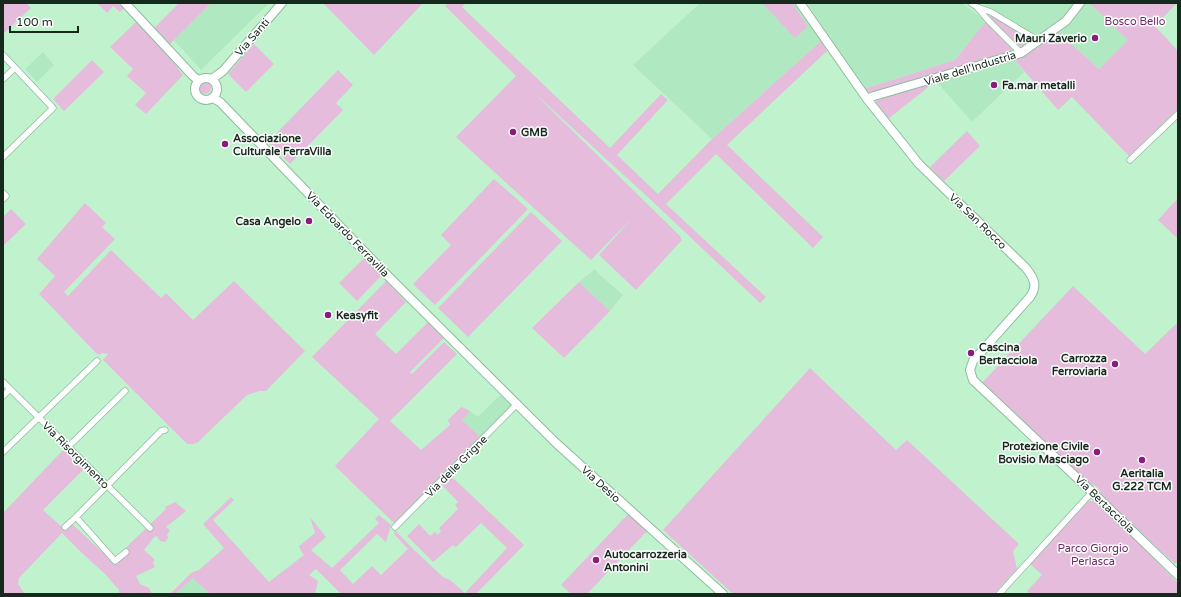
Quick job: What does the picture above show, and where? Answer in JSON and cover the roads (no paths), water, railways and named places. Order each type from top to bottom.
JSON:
[{"type":"street","points":[[125,3],[198,80]]},
{"type":"street","name":"Via Santi","points":[[214,82],[282,3]]},
{"type":"street","points":[[800,3],[867,99]]},
{"type":"street","points":[[971,3],[991,12],[1039,41]]},
{"type":"street","name":"Viale dell'Industria","points":[[867,99],[1021,53],[1066,21],[1080,3]]},
{"type":"street","points":[[977,7],[1021,53]]},
{"type":"street","points":[[3,55],[52,108],[3,156]]},
{"type":"street","points":[[3,79],[15,68]]},
{"type":"street","points":[[205,77],[214,82],[217,92],[213,98],[204,100],[196,94],[195,85],[198,80],[205,77]]},
{"type":"street","name":"Via Edoardo Ferravilla","points":[[213,98],[220,102],[387,275],[484,370]]},
{"type":"street","name":"Via San Rocco","points":[[867,99],[919,164],[1026,268],[1034,279],[1035,287],[1031,296],[987,345]]},
{"type":"street","points":[[1130,160],[1178,114]]},
{"type":"street","name":"Via Bertacciola","points":[[987,345],[971,364],[970,373],[973,380],[1178,575]]},
{"type":"street","points":[[3,452],[97,360]]},
{"type":"street","name":"Via Desio","points":[[484,370],[556,442],[723,594]]},
{"type":"street","name":"Via Risorgimento","points":[[3,382],[150,528]]},
{"type":"street","points":[[3,396],[10,389]]},
{"type":"street","points":[[68,447],[125,391]]},
{"type":"street","name":"Via delle Grigne","points":[[395,527],[517,404]]},
{"type":"street","points":[[65,527],[76,518],[161,432],[165,430]]},
{"type":"street","points":[[999,594],[1092,492]]},
{"type":"street","points":[[76,518],[115,561],[126,552]]},
{"type":"place","name":"Mauri Zaverio","points":[[1095,38]]},
{"type":"place","name":"Fa.mar metalli","points":[[994,85]]},
{"type":"place","name":"GMB","points":[[513,132]]},
{"type":"place","name":"Associazione Culturale FerraVilla","points":[[225,144]]},
{"type":"place","name":"Casa Angelo","points":[[309,221]]},
{"type":"place","name":"Keasyfit","points":[[328,315]]},
{"type":"place","name":"Cascina Bertacciola","points":[[971,353]]},
{"type":"place","name":"Carrozza Ferroviaria","points":[[1115,364]]},
{"type":"place","name":"Protezione Civile Bovisio Masciago","points":[[1097,452]]},
{"type":"place","name":"Aeritalia G.222 TCM","points":[[1142,460]]},
{"type":"place","name":"Autocarrozzeria Antonini","points":[[596,560]]},
{"type":"park label","name":"Bosco Bello","points":[[1135,21]]},
{"type":"park label","name":"Parco Giorgio Perlasca","points":[[1093,554]]}]
